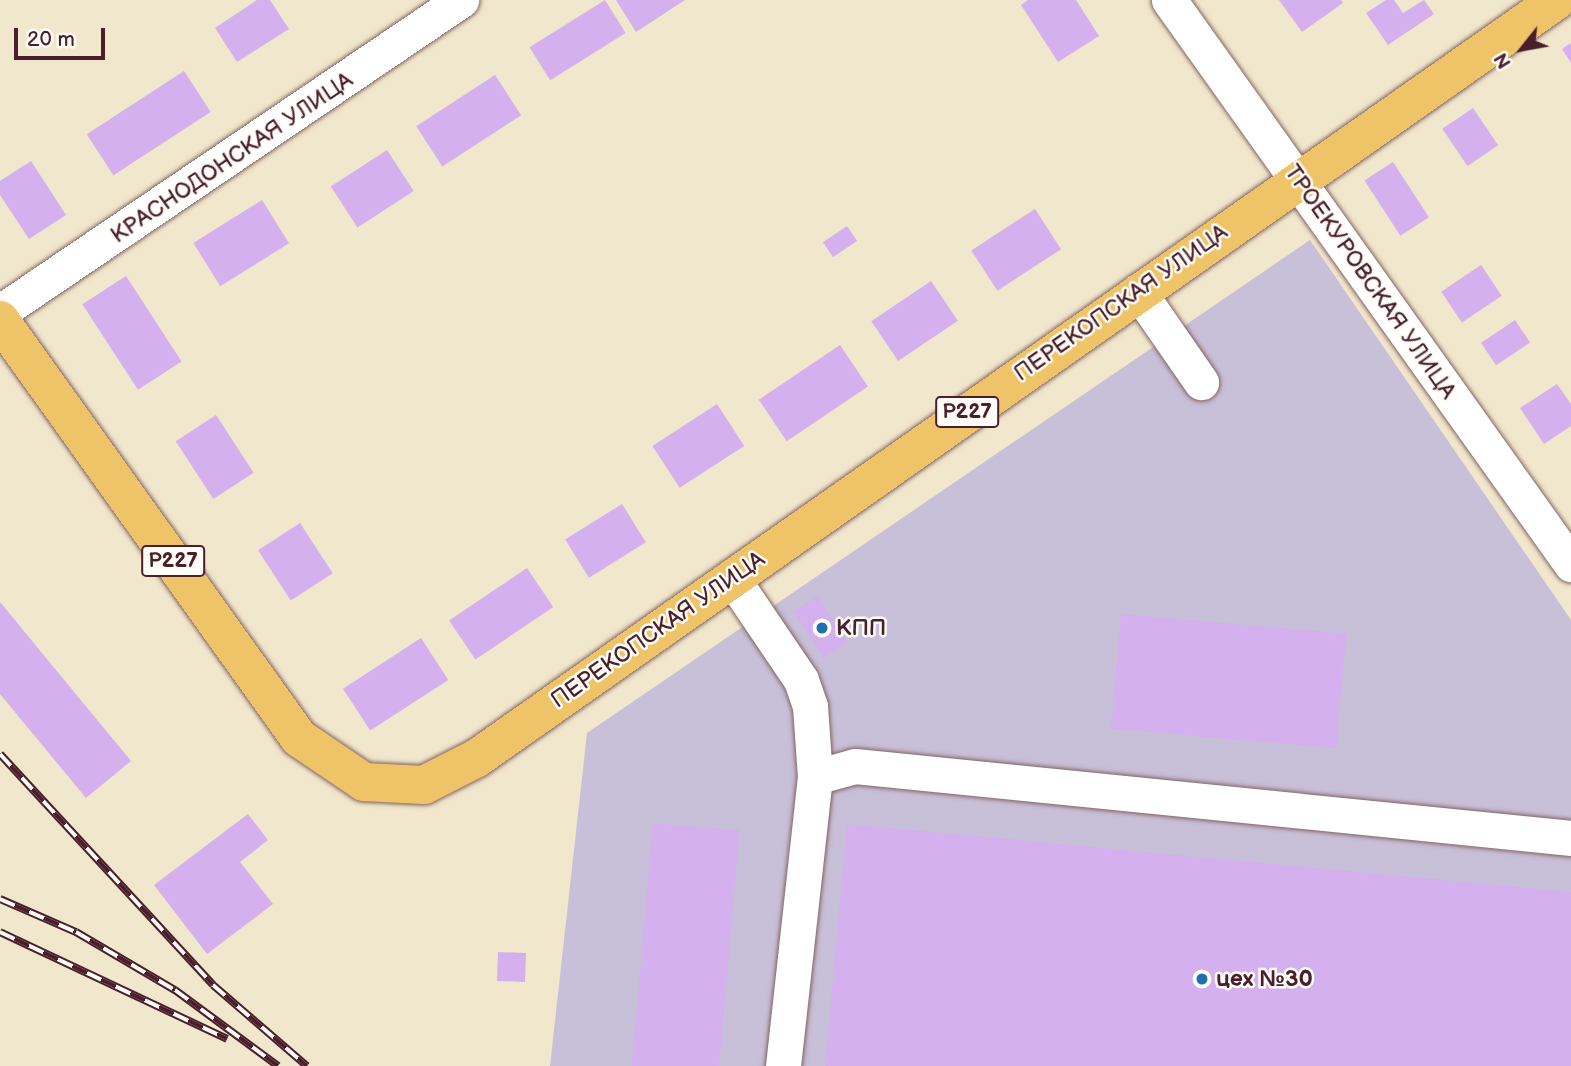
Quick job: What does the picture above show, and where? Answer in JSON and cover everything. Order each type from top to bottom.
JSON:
[{"type":"main road","name":"ПЕРЕКОПСКАЯ УЛИЦА","points":[[0,320],[299,738],[364,782],[424,785],[451,773],[1297,179],[1557,0]]},
{"type":"street","name":"КРАСНОДОНСКАЯ УЛИЦА","points":[[0,313],[461,0]]},
{"type":"street","name":"ТРОЕКУРОВСКАЯ УЛИЦА","points":[[1169,0],[1571,564]]},
{"type":"street","points":[[1138,291],[1201,382]]},
{"type":"street","points":[[732,578],[801,680],[810,706],[815,778],[783,1066]]},
{"type":"street","points":[[815,778],[855,766],[1571,838]]},
{"type":"shaded area","points":[[1310,240],[1571,620],[1571,1066],[550,1066],[587,733]]},
{"type":"building","points":[[257,0],[270,0],[289,29],[237,62],[215,28]]},
{"type":"building","points":[[605,0],[626,33],[550,80],[530,47]]},
{"type":"building","points":[[616,0],[685,0],[636,32]]},
{"type":"building","points":[[1028,0],[1076,0],[1099,36],[1058,62],[1021,5]]},
{"type":"building","points":[[1279,0],[1341,0],[1343,3],[1302,32]]},
{"type":"building","points":[[1386,0],[1394,0],[1403,13],[1424,0],[1434,14],[1388,45],[1366,13]]},
{"type":"building","points":[[1571,43],[1571,63],[1562,49]]},
{"type":"building","points":[[184,71],[211,112],[113,175],[87,134]]},
{"type":"building","points":[[495,75],[521,115],[442,166],[416,126]]},
{"type":"building","points":[[1473,108],[1498,145],[1467,166],[1442,129]]},
{"type":"building","points":[[387,150],[414,191],[357,228],[331,186]]},
{"type":"building","points":[[31,161],[66,215],[29,239],[0,195],[0,181]]},
{"type":"building","points":[[1393,162],[1429,217],[1400,236],[1364,181]]},
{"type":"building","points":[[262,200],[289,243],[220,286],[193,243]]},
{"type":"building","points":[[1035,209],[1061,249],[997,291],[971,250]]},
{"type":"building","points":[[847,226],[857,241],[833,257],[823,242]]},
{"type":"building","points":[[1481,265],[1502,296],[1462,323],[1441,292]]},
{"type":"building","points":[[126,276],[182,362],[138,390],[82,304]]},
{"type":"building","points":[[931,281],[958,321],[898,361],[871,321]]},
{"type":"building","points":[[1515,320],[1530,342],[1496,365],[1481,343]]},
{"type":"building","points":[[840,345],[868,386],[787,441],[759,400]]},
{"type":"building","points":[[1557,384],[1571,404],[1571,426],[1544,444],[1520,408]]},
{"type":"building","points":[[717,404],[744,446],[680,488],[652,446]]},
{"type":"building","points":[[216,415],[254,473],[213,499],[176,441]]},
{"type":"building","points":[[622,504],[646,542],[589,578],[565,540]]},
{"type":"building","points":[[300,523],[333,573],[291,601],[258,550]]},
{"type":"building","points":[[527,568],[553,607],[475,660],[449,621]]},
{"type":"building","name":"КПП","points":[[818,596],[848,642],[824,658],[794,612]]},
{"type":"building","points":[[0,602],[131,761],[86,798],[0,694]]},
{"type":"building","points":[[1121,614],[1346,634],[1336,748],[1111,729]]},
{"type":"building","points":[[421,638],[448,680],[370,731],[343,689]]},
{"type":"building","points":[[248,814],[268,840],[240,862],[273,904],[207,954],[154,885]]},
{"type":"building","points":[[653,823],[740,831],[719,1066],[632,1066]]},
{"type":"building","name":"цех №30","points":[[847,824],[1571,892],[1571,1066],[825,1066]]},
{"type":"building","points":[[498,952],[526,953],[525,982],[497,981]]},
{"type":"railway","points":[[0,754],[213,985],[307,1066]]},
{"type":"railway","points":[[0,899],[76,932],[175,990],[278,1066]]},
{"type":"railway","points":[[0,932],[227,1039]]},
{"type":"place","name":"КПП","points":[[822,628]]},
{"type":"place","name":"цех №30","points":[[1202,979]]}]
